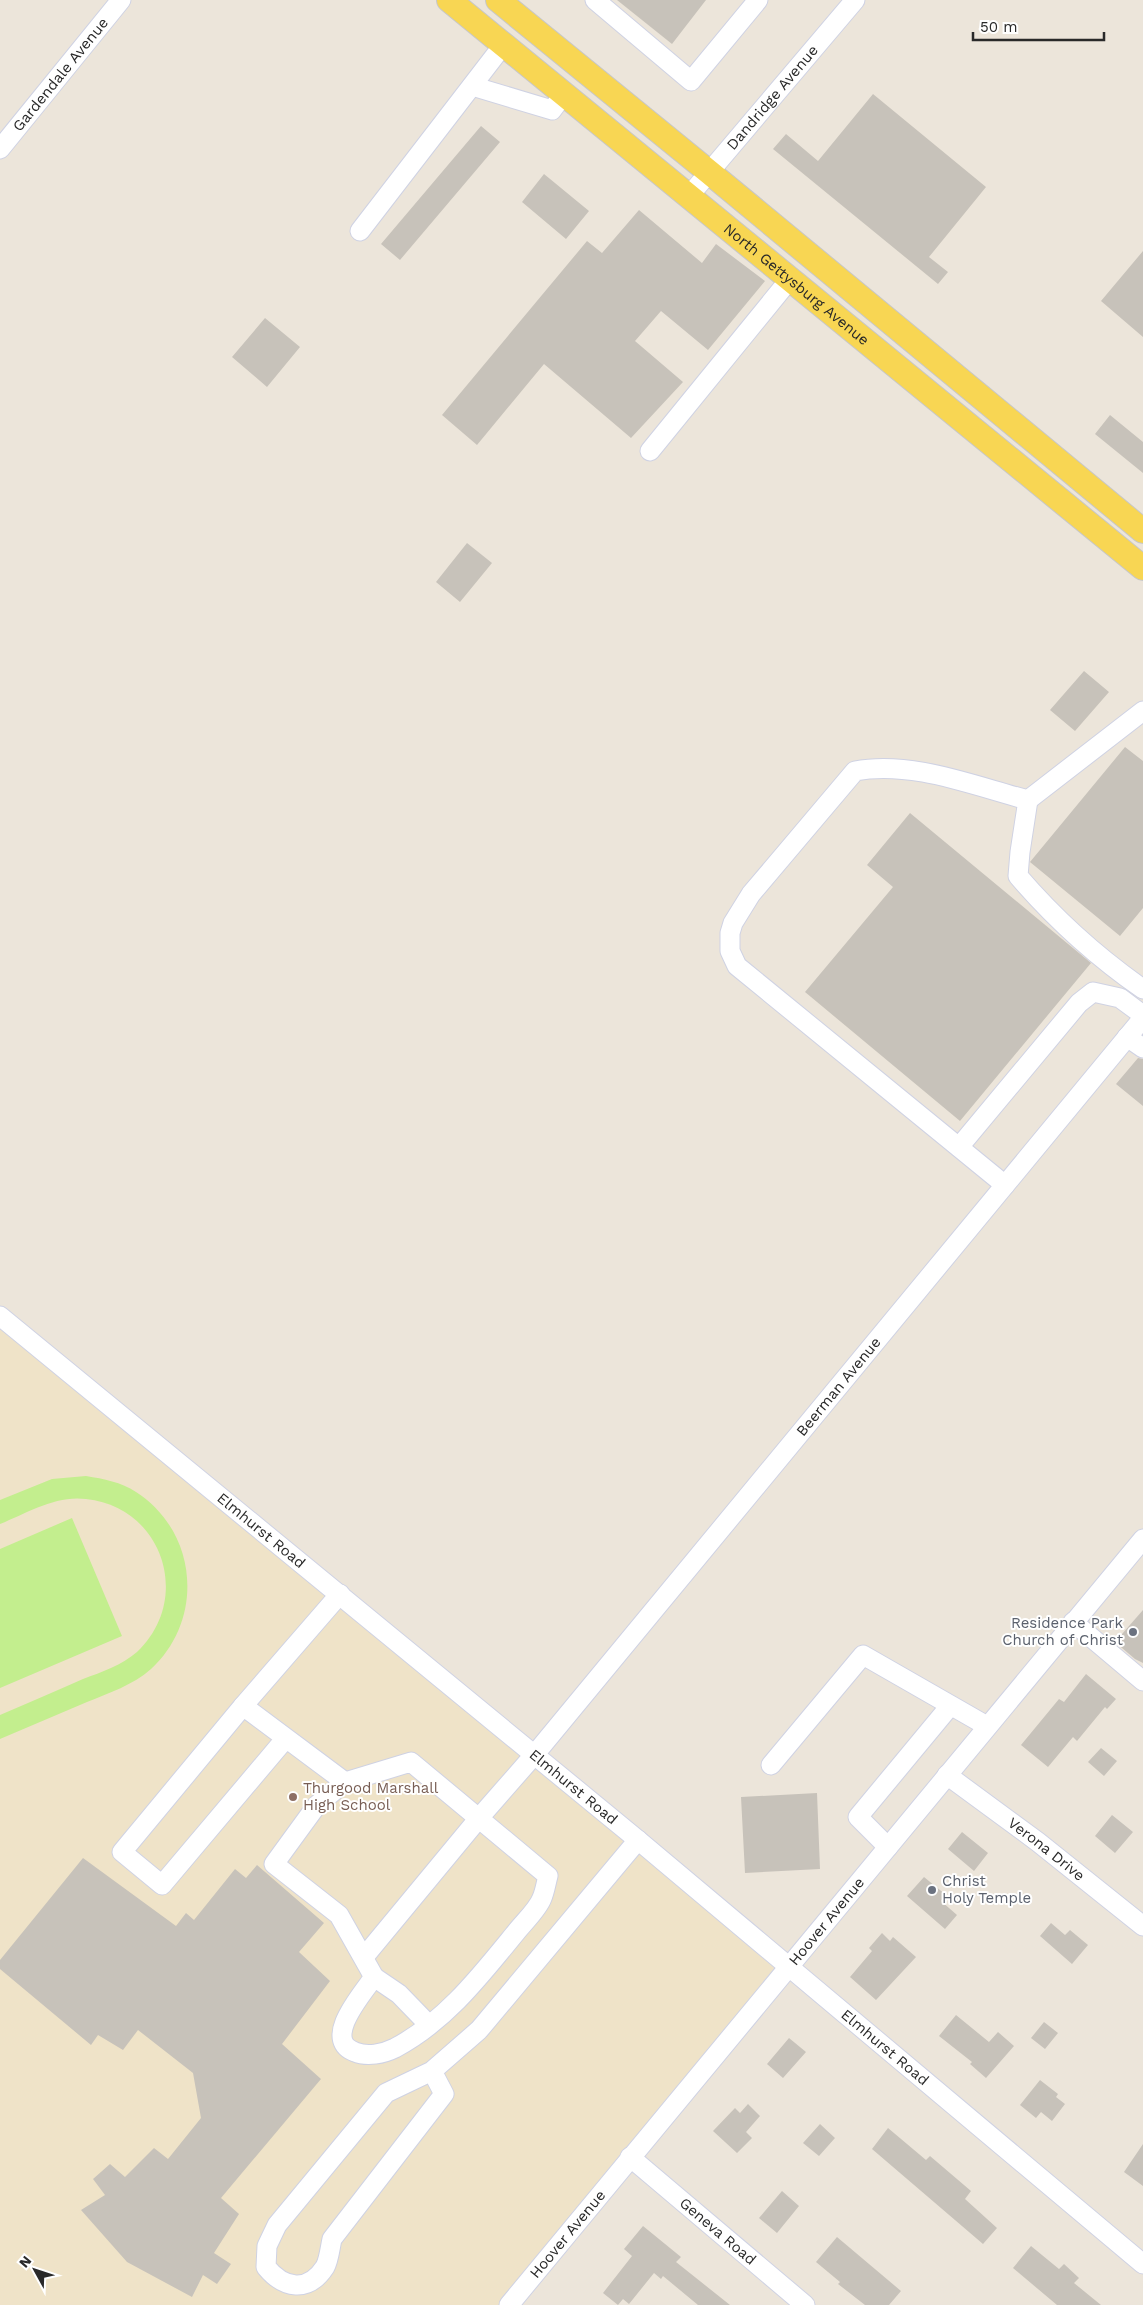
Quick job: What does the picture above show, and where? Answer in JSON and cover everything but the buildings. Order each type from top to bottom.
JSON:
[{"type":"main road","name":"North Gettysburg Avenue","points":[[449,0],[1141,563]]},
{"type":"main road","name":"North Gettysburg Avenue","points":[[498,0],[1143,531]]},
{"type":"street","name":"Gardendale Avenue","points":[[0,149],[121,0]]},
{"type":"street","points":[[595,0],[691,81],[758,0]]},
{"type":"street","name":"Dandridge Avenue","points":[[689,196],[855,0]]},
{"type":"street","points":[[360,231],[504,44]]},
{"type":"street","points":[[472,86],[552,110],[564,94]]},
{"type":"street","points":[[650,451],[790,279]]},
{"type":"street","points":[[1143,711],[1028,800],[1018,876],[1045,908],[1114,969],[1143,989]]},
{"type":"street","points":[[1005,1185],[737,966],[730,951],[730,933],[750,894],[855,770],[876,766],[920,771],[1028,800]]},
{"type":"street","points":[[959,1147],[1079,1003],[1093,992],[1120,998],[1143,1016]]},
{"type":"street","name":"Beerman Avenue","points":[[364,1957],[479,1818],[535,1754],[1143,1016]]},
{"type":"street","points":[[1127,1037],[1143,1048]]},
{"type":"street","name":"Elmhurst Road","points":[[0,1316],[535,1754],[1143,2264]]},
{"type":"street","name":"Hoover Avenue","points":[[509,2305],[1143,1539]]},
{"type":"street","points":[[286,1738],[162,1884],[122,1852],[243,1706],[340,1594]]},
{"type":"street","points":[[1073,1622],[1143,1681]]},
{"type":"street","points":[[771,1765],[863,1655],[988,1726]]},
{"type":"street","points":[[243,1706],[345,1782]]},
{"type":"street","points":[[888,1847],[858,1817],[950,1706]]},
{"type":"street","points":[[374,1977],[344,2022],[340,2033],[343,2043],[350,2050],[362,2055],[375,2054],[394,2048],[429,2025],[466,1994],[542,1899],[548,1876],[411,1762],[345,1782],[316,1805],[274,1864],[339,1915],[374,1977],[399,1994],[429,2025]]},
{"type":"street","name":"Verona Drive","points":[[947,1775],[1038,1842],[1143,1926]]},
{"type":"street","points":[[432,2071],[444,2094],[332,2239],[325,2266],[310,2283],[293,2286],[275,2278],[266,2267],[266,2260],[267,2246],[276,2225],[386,2093],[432,2071],[479,2030],[638,1840]]},
{"type":"street","name":"Geneva Road","points":[[630,2157],[804,2305]]},
{"type":"shaded area","name":"Thurgood Marshall High School","points":[[0,1316],[790,1965],[509,2305],[0,2305]]},
{"type":"green space","points":[[86,1476],[118,1483],[136,1492],[157,1509],[172,1530],[182,1552],[187,1577],[186,1602],[180,1626],[168,1649],[144,1675],[112,1692],[0,1739],[0,1715],[112,1668],[131,1657],[154,1631],[163,1607],[166,1582],[161,1559],[151,1537],[134,1519],[113,1506],[75,1498],[53,1502],[0,1524],[0,1500],[52,1479]]},
{"type":"green space","points":[[72,1518],[122,1636],[0,1688],[0,1549]]},
{"type":"place","name":"Residence Park Church of Christ","points":[[1133,1632]]},
{"type":"place","name":"Thurgood Marshall High School","points":[[293,1797]]},
{"type":"place","name":"Christ Holy Temple","points":[[932,1890]]}]
